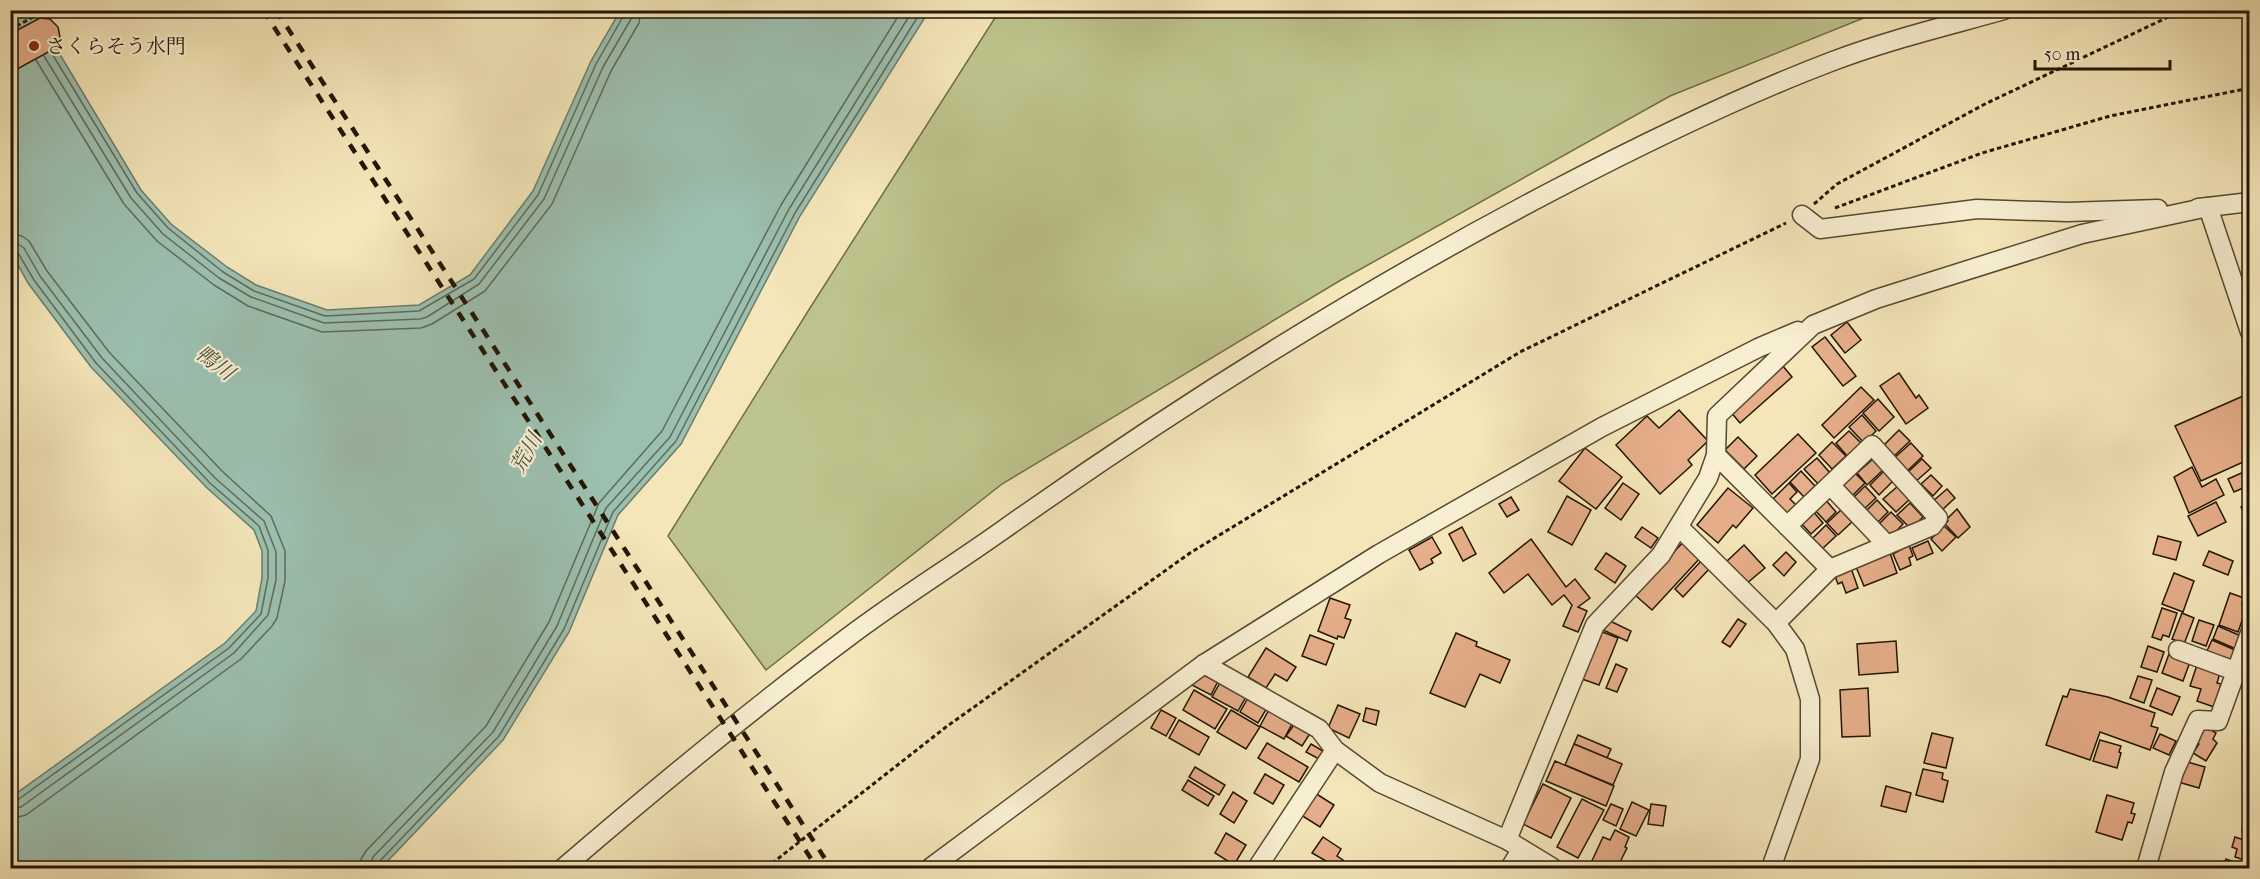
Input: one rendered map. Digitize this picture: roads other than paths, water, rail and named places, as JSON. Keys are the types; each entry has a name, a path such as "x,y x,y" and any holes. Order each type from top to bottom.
{"street":[{"path":"563,868 681,769 850,636 1186,405 1314,324 1521,207 1644,143 1731,103 1836,60 1917,34 2004,10"},
{"path":"1802,215 1820,229 1977,209 2067,212 2208,207 2250,202"},
{"path":"930,868 1204,664 1379,554 1602,427 1758,348 1876,299 2082,234 2208,207"},
{"path":"2208,207 2250,332"},
{"path":"1510,868 1514,845 1595,626 1661,555 1679,527 1707,478 1716,455 1717,416 1812,325"},
{"path":"1776,623 1830,569 1932,526 1938,518 1872,446 1786,526"},
{"path":"1716,455 1830,569"},
{"path":"1830,485 1887,545"},
{"path":"1679,527 1776,623 1795,649 1810,699 1810,759 1771,868"},
{"path":"2146,868 2174,772 2198,720 2218,722 2250,633"},
{"path":"2178,650 2235,671"},
{"path":"1204,664 1319,729 1335,750 1380,783 1514,845 1553,868"},
{"path":"1257,868 1335,750"}],"water":[{"path":"11,11 34,11 141,190 171,224 227,267 256,285 327,310 419,305 470,275 533,191 591,61 620,11 929,11 800,216 681,444 618,515 569,632 503,740 381,868 11,868 10,798 225,643 256,611 262,578 262,551 254,530 206,487 91,367 28,283 11,252"}],"railway":[{"path":"263,10 817,868"},
{"path":"276,10 831,868"}],"place":[{"name":"さくらそう水門","path":"34,46"}],"water label":[{"name":"鴨川","path":"215,363"},
{"name":"荒川","path":"526,453"}]}
